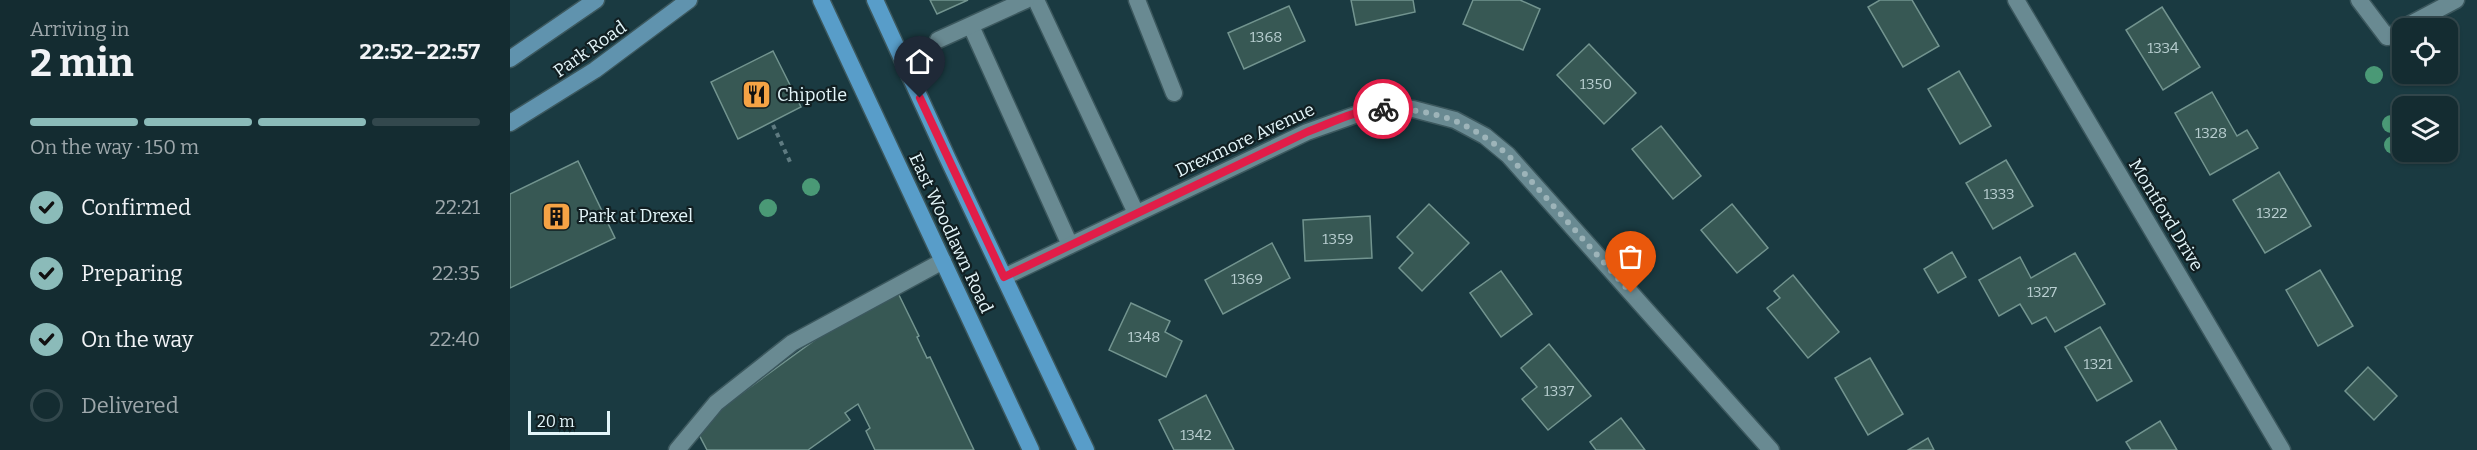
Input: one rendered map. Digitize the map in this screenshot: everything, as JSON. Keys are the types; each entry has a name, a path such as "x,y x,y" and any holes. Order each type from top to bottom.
{"main road":[{"name":"Park Road","path":"510,59 596,0"},
{"name":"Park Road","path":"510,123 596,70 689,0"},
{"name":"East Woodlawn Road","path":"821,0 1031,450"},
{"name":"East Woodlawn Road","path":"875,0 1086,450"}],"street":[{"path":"938,40 1026,0"},
{"path":"1036,0 1136,213"},
{"path":"1137,0 1174,93"},
{"name":"Montford Drive","path":"2016,0 2282,450"},
{"path":"2359,0 2387,37 2392,34"},
{"path":"2423,18 2456,0"},
{"path":"971,26 1070,245"},
{"name":"Drexmore Avenue","path":"1004,277 1307,132 1372,109 1413,109 1455,120 1485,136 1508,155 1771,450"},
{"path":"677,450 716,404 792,343 943,261"}],"path":[{"path":"772,126 791,164"}],"building":[{"path":"930,0 968,0 937,14"},
{"path":"1351,0 1413,0 1415,12 1356,25"},
{"path":"1473,0 1520,0 1540,9 1523,50 1463,24"},
{"path":"1880,0 1912,0 1939,46 1903,67 1868,7"},
{"path":"1289,6 1305,41 1244,69 1228,33"},
{"path":"2162,7 2200,67 2163,90 2126,30"},
{"path":"1589,44 1636,93 1604,124 1557,75"},
{"name":"Chipotle","path":"773,51 801,107 738,139 711,82"},
{"path":"1959,71 1991,126 1960,144 1928,89"},
{"path":"2212,92 2237,136 2247,130 2258,148 2210,175 2175,113"},
{"path":"1661,126 1701,176 1673,199 1632,149"},
{"path":"2006,160 2033,206 1993,229 1966,183"},
{"name":"Park at Drexel","path":"578,161 615,238 510,288 510,194"},
{"path":"2279,172 2311,226 2265,253 2233,200"},
{"path":"1429,204 1469,243 1422,291 1399,268 1413,253 1397,237"},
{"path":"1732,204 1768,248 1737,273 1701,230"},
{"path":"1370,216 1372,258 1305,261 1303,220"},
{"path":"1272,243 1290,278 1223,314 1205,280"},
{"path":"1952,252 1966,277 1938,293 1924,269"},
{"path":"2075,253 2105,304 2055,332 2046,317 2032,324 2020,304 1999,316 1979,280 2020,257 2031,278"},
{"path":"2320,270 2353,326 2318,346 2286,290"},
{"path":"1501,271 1532,314 1501,337 1470,293"},
{"path":"1793,275 1839,332 1808,358 1767,308 1780,298 1774,291"},
{"path":"898,293 927,358 930,357 974,450 875,450 866,431 870,428 858,404 845,413 850,420 808,450 707,450 695,427 844,319"},
{"path":"1131,303 1170,321 1165,332 1182,341 1166,377 1109,350"},
{"path":"2100,327 2132,381 2097,401 2065,347"},
{"path":"1549,344 1591,396 1548,430 1522,399 1537,387 1521,368"},
{"path":"1870,358 1903,414 1868,435 1835,378"},
{"path":"2368,367 2397,396 2374,420 2345,391"},
{"path":"1206,395 1234,450 1174,450 1159,420"},
{"path":"1621,418 1645,450 1596,450 1590,442"},
{"path":"2160,421 2177,450 2131,450 2126,442"},
{"path":"1928,438 1934,450 1908,450"}],"way so far":[{"path":"1383,109 1413,109 1455,120 1485,136 1508,155 1631,293"}],"place":[{"name":"Chipotle","path":"756,95"},
{"name":"Park at Drexel","path":"557,216"}],"route":[{"path":"920,98 1004,277 1307,132 1357,113 1383,109"}]}
